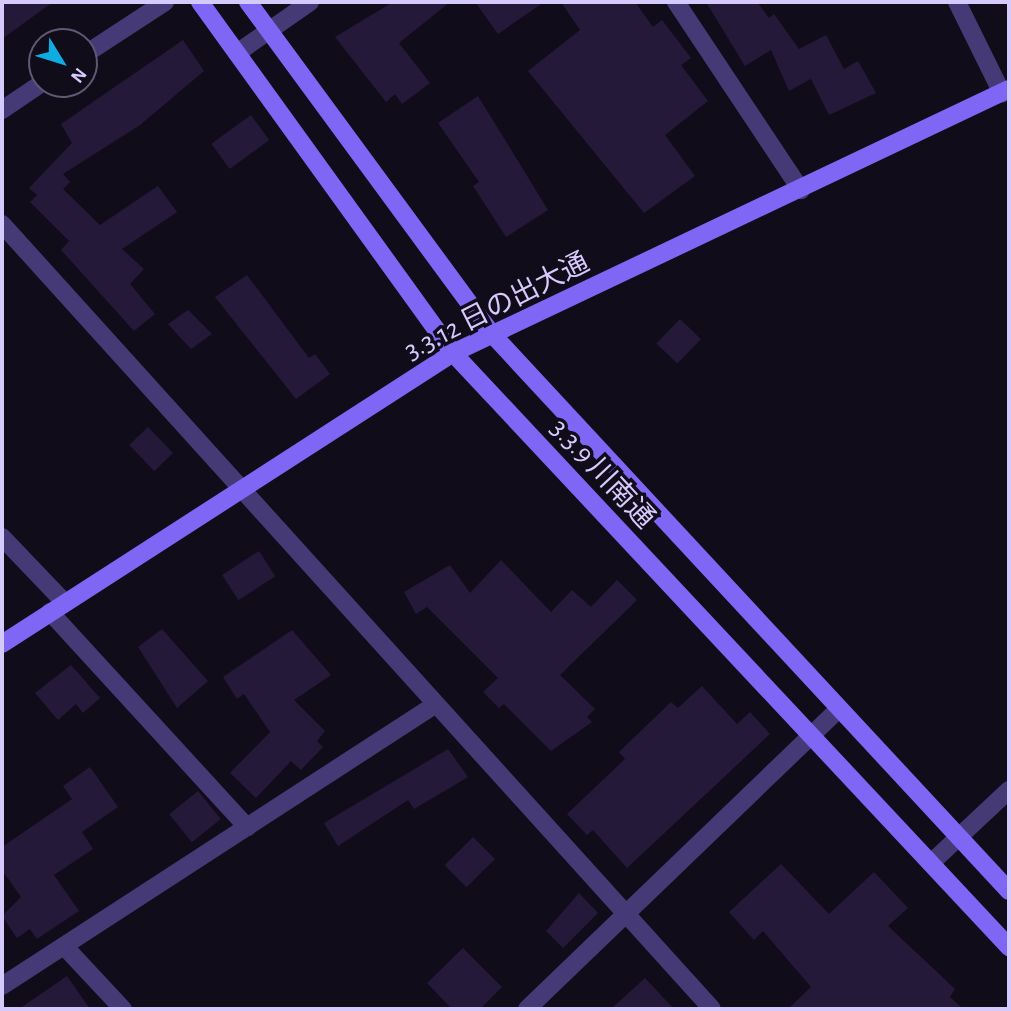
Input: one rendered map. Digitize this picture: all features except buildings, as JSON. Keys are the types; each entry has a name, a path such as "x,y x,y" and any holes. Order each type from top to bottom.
{"street":[{"path":"98,46 165,2"},
{"name":"3.3.9 川南通","path":"200,2 453,353 1009,947"},
{"name":"3.3.9 川南通","path":"248,2 492,334 1009,891"},
{"path":"237,53 310,2"},
{"path":"676,2 801,190"},
{"path":"957,2 1006,91"},
{"name":"3.3.12 日の出大通","path":"2,644 453,353 1006,91"},
{"path":"2,110 28,92"},
{"path":"2,224 242,488 433,706 712,1009"},
{"path":"2,537 57,608 247,827"},
{"path":"2,986 433,706"},
{"path":"527,1009 839,709"},
{"path":"931,863 1009,790"},
{"path":"64,946 123,1009"}]}
